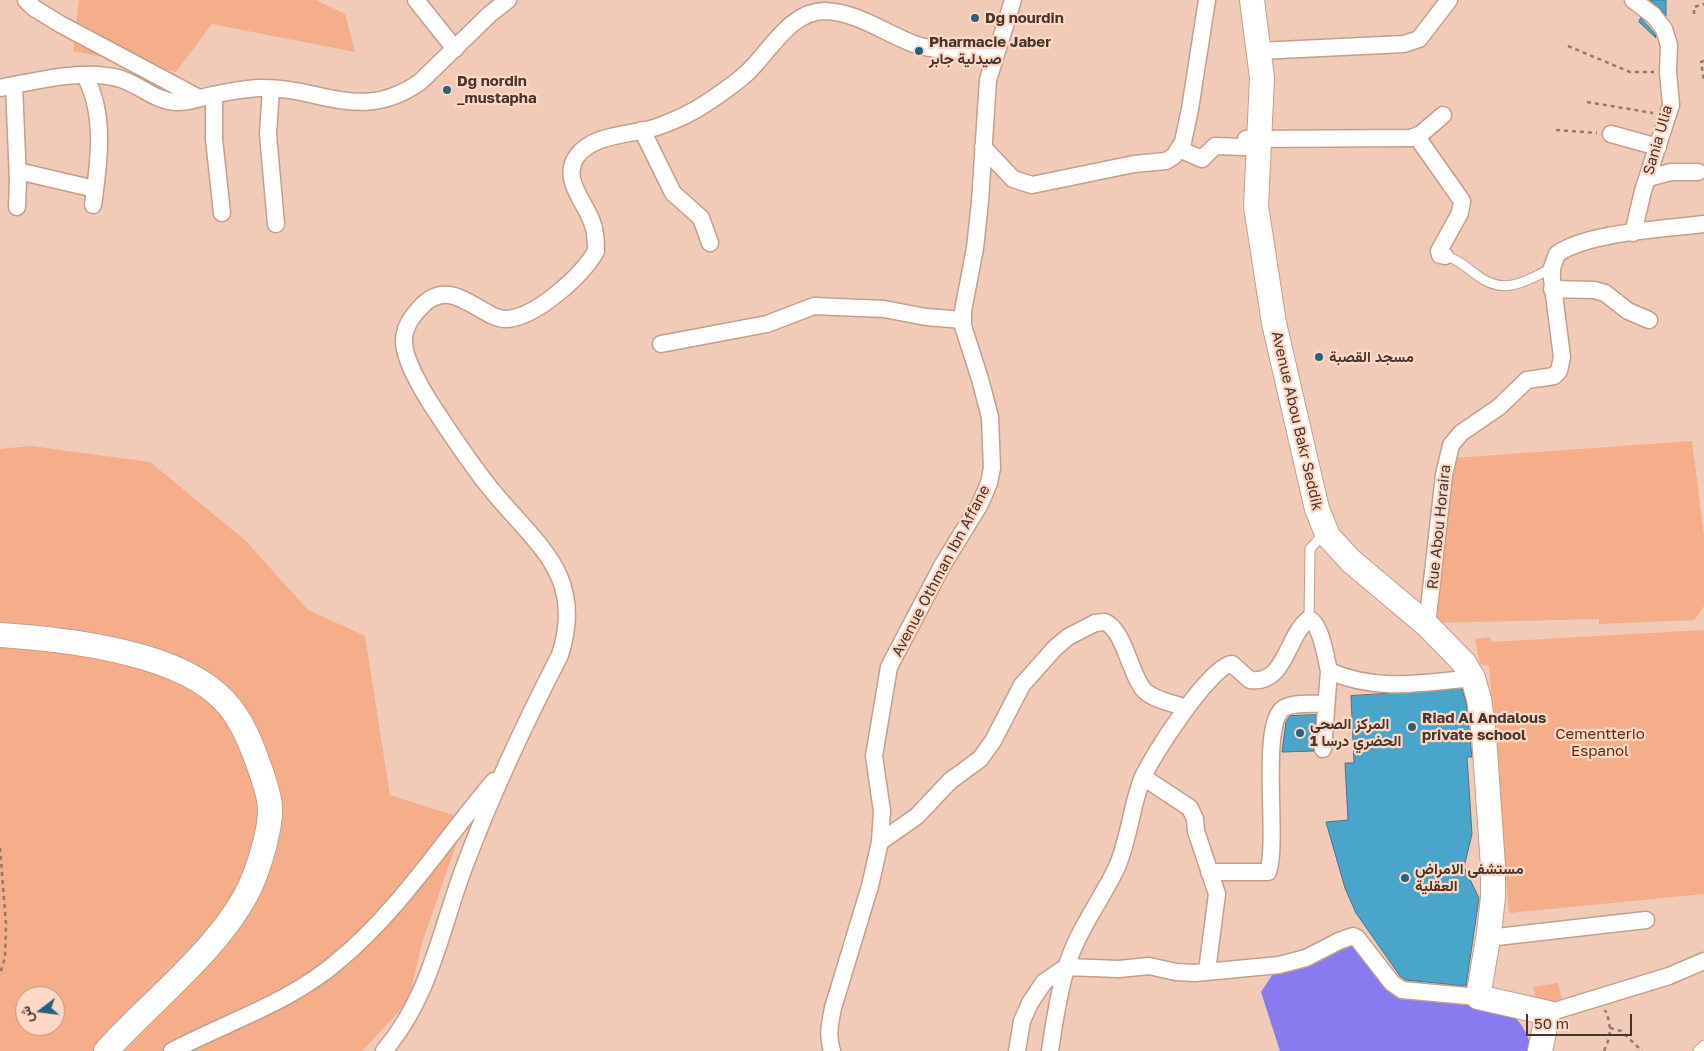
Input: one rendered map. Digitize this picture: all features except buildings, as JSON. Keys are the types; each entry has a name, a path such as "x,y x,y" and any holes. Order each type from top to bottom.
{"street":[{"path":"26,0 34,8 60,24 206,96"},
{"path":"416,0 456,48"},
{"path":"17,207 18,171 7,86 85,76 104,76 121,79 162,100 186,102 206,96 270,88 348,103 367,102 390,98 407,91 420,82 490,14 508,0"},
{"name":"Avenue Othman Ibn Affane","path":"832,1051 829,1043 829,1028 833,1008 870,886 880,842 882,811 874,756 889,667 942,566 980,504 989,483 992,468 990,417 963,320 965,294 976,239 988,80 1013,0"},
{"path":"983,147 1013,179 1032,185 1134,164 1166,161 1179,149 1190,109 1207,0"},
{"name":"Avenue Abou Bakr Seddik","path":"1252,0 1259,51 1262,102 1258,140 1256,206 1264,270 1274,323 1317,509 1328,536 1351,562 1427,625 1464,663 1473,678 1479,699 1484,736 1493,866 1493,897 1478,997"},
{"path":"1259,51 1404,44 1419,38 1449,0"},
{"name":"Sania Ulia","path":"1633,0 1653,15 1664,28 1669,45 1668,72 1671,105 1633,233"},
{"path":"384,1051 404,1024 427,980 460,877 506,768 560,655 566,637 569,612 560,577 550,557 471,464 425,394 407,356 404,345 405,331 410,319 421,306 432,298 443,294 467,301 494,316 506,319 534,310 556,294 586,266 596,251 593,224 570,175 578,155 590,146 605,139 681,118 723,92 750,70 780,36 801,19 813,13 843,7 930,48 996,50"},
{"path":"18,171 94,197 98,163 98,127 94,100 85,76"},
{"path":"270,88 269,141 276,224"},
{"path":"206,96 214,139 222,213"},
{"path":"1179,149 1202,159 1215,146 1245,147 1246,140 1419,135 1443,114"},
{"path":"642,130 674,193 701,218 710,243"},
{"path":"1611,134 1658,147"},
{"path":"1419,135 1462,201 1462,209 1438,253 1444,256"},
{"path":"1648,178 1671,172 1698,172"},
{"path":"1552,268 1556,254 1598,239 1704,224"},
{"name":"Rue Abou Horaira","path":"1427,625 1444,475 1451,445 1461,433 1499,407 1523,383 1554,376 1560,371 1562,357 1552,289 1552,268"},
{"path":"1552,289 1594,290 1605,293 1628,311 1649,320"},
{"path":"661,344 767,324 814,306 884,309 926,317 963,320"},
{"path":"1050,1051 1066,967 1086,923 1102,897 1123,853 1136,794 1154,754 1186,708 1215,675 1228,664 1232,664 1250,680 1260,681 1272,674 1308,619 1313,622 1320,636 1329,671 1323,749"},
{"path":"880,842 917,816 950,781 980,759 994,741 1022,685 1061,642 1095,623 1104,622 1113,629 1141,686 1148,694 1186,708"},
{"path":"0,635 68,641 103,648 183,672 216,693 234,714 248,736 262,773 270,808 262,858 249,888 216,940 137,1017 106,1051"},
{"path":"1329,671 1350,680 1374,684 1395,685 1473,678"},
{"path":"1209,872 1268,872 1272,743 1277,715 1285,708 1294,705 1326,704"},
{"path":"172,1051 303,986 338,962 372,929 408,888 506,768"},
{"path":"1143,776 1190,808 1217,894 1217,903 1212,919 1207,971"},
{"path":"1488,938 1646,920"},
{"path":"1018,1051 1022,1020 1030,1002 1044,982 1066,967 1119,969 1149,966 1176,972 1207,971 1292,962 1306,958 1353,936 1362,944 1392,983 1402,990 1478,997 1548,1013 1669,976 1704,962"},
{"path":"1540,1051 1548,1013"}],"lane":[{"path":"1444,256 1462,262 1488,283 1498,286 1510,286 1552,268"},
{"path":"1308,619 1310,549 1318,540 1328,536"},
{"path":"1698,1051 1704,1045"}],"path":[{"path":"1694,14 1694,7 1704,4"},
{"path":"1568,46 1630,72 1668,72"},
{"path":"1704,61 1701,62 1704,81"},
{"path":"1587,102 1668,115"},
{"path":"1556,130 1611,134"},
{"path":"0,848 6,924 5,958 0,973"},
{"path":"1600,998 1611,1022 1610,1037 1604,1051"},
{"path":"1610,1028 1621,1031 1642,1051"}],"green space":[{"path":"79,0 316,0 345,14 355,52 212,24 176,72 73,51"},
{"path":"1692,441 1704,536 1704,606 1694,620 1599,624 1599,619 1432,623 1454,458"},
{"path":"31,446 150,462 246,541 308,610 365,636 390,795 465,819 422,943 408,1002 362,1051 0,1051 0,449"},
{"name":"Cementterio Espanol","path":"1704,630 1704,894 1509,913 1489,666 1480,664 1475,639 1489,637 1492,642"},
{"path":"1558,983 1562,1000 1538,1004 1533,987"}],"shaded area":[{"path":"1353,936 1393,992 1468,1001 1497,1009 1519,1021 1532,1051 1280,1051 1261,992 1279,965"}],"place":[{"name":"Dg nourdin","path":"975,18"},
{"name":"Pharmacie Jaber صيدلية جابر","path":"919,51"},
{"name":"Dg nordin _mustapha","path":"447,90"},
{"name":"مسجد القصبة","path":"1319,357"},
{"name":"Riad Al Andalous private school","path":"1412,727"},
{"name":"المركز الصحي الحضري درسا 1","path":"1300,733"},
{"name":"مستشفى الامراض العقلية","path":"1405,878"}]}
